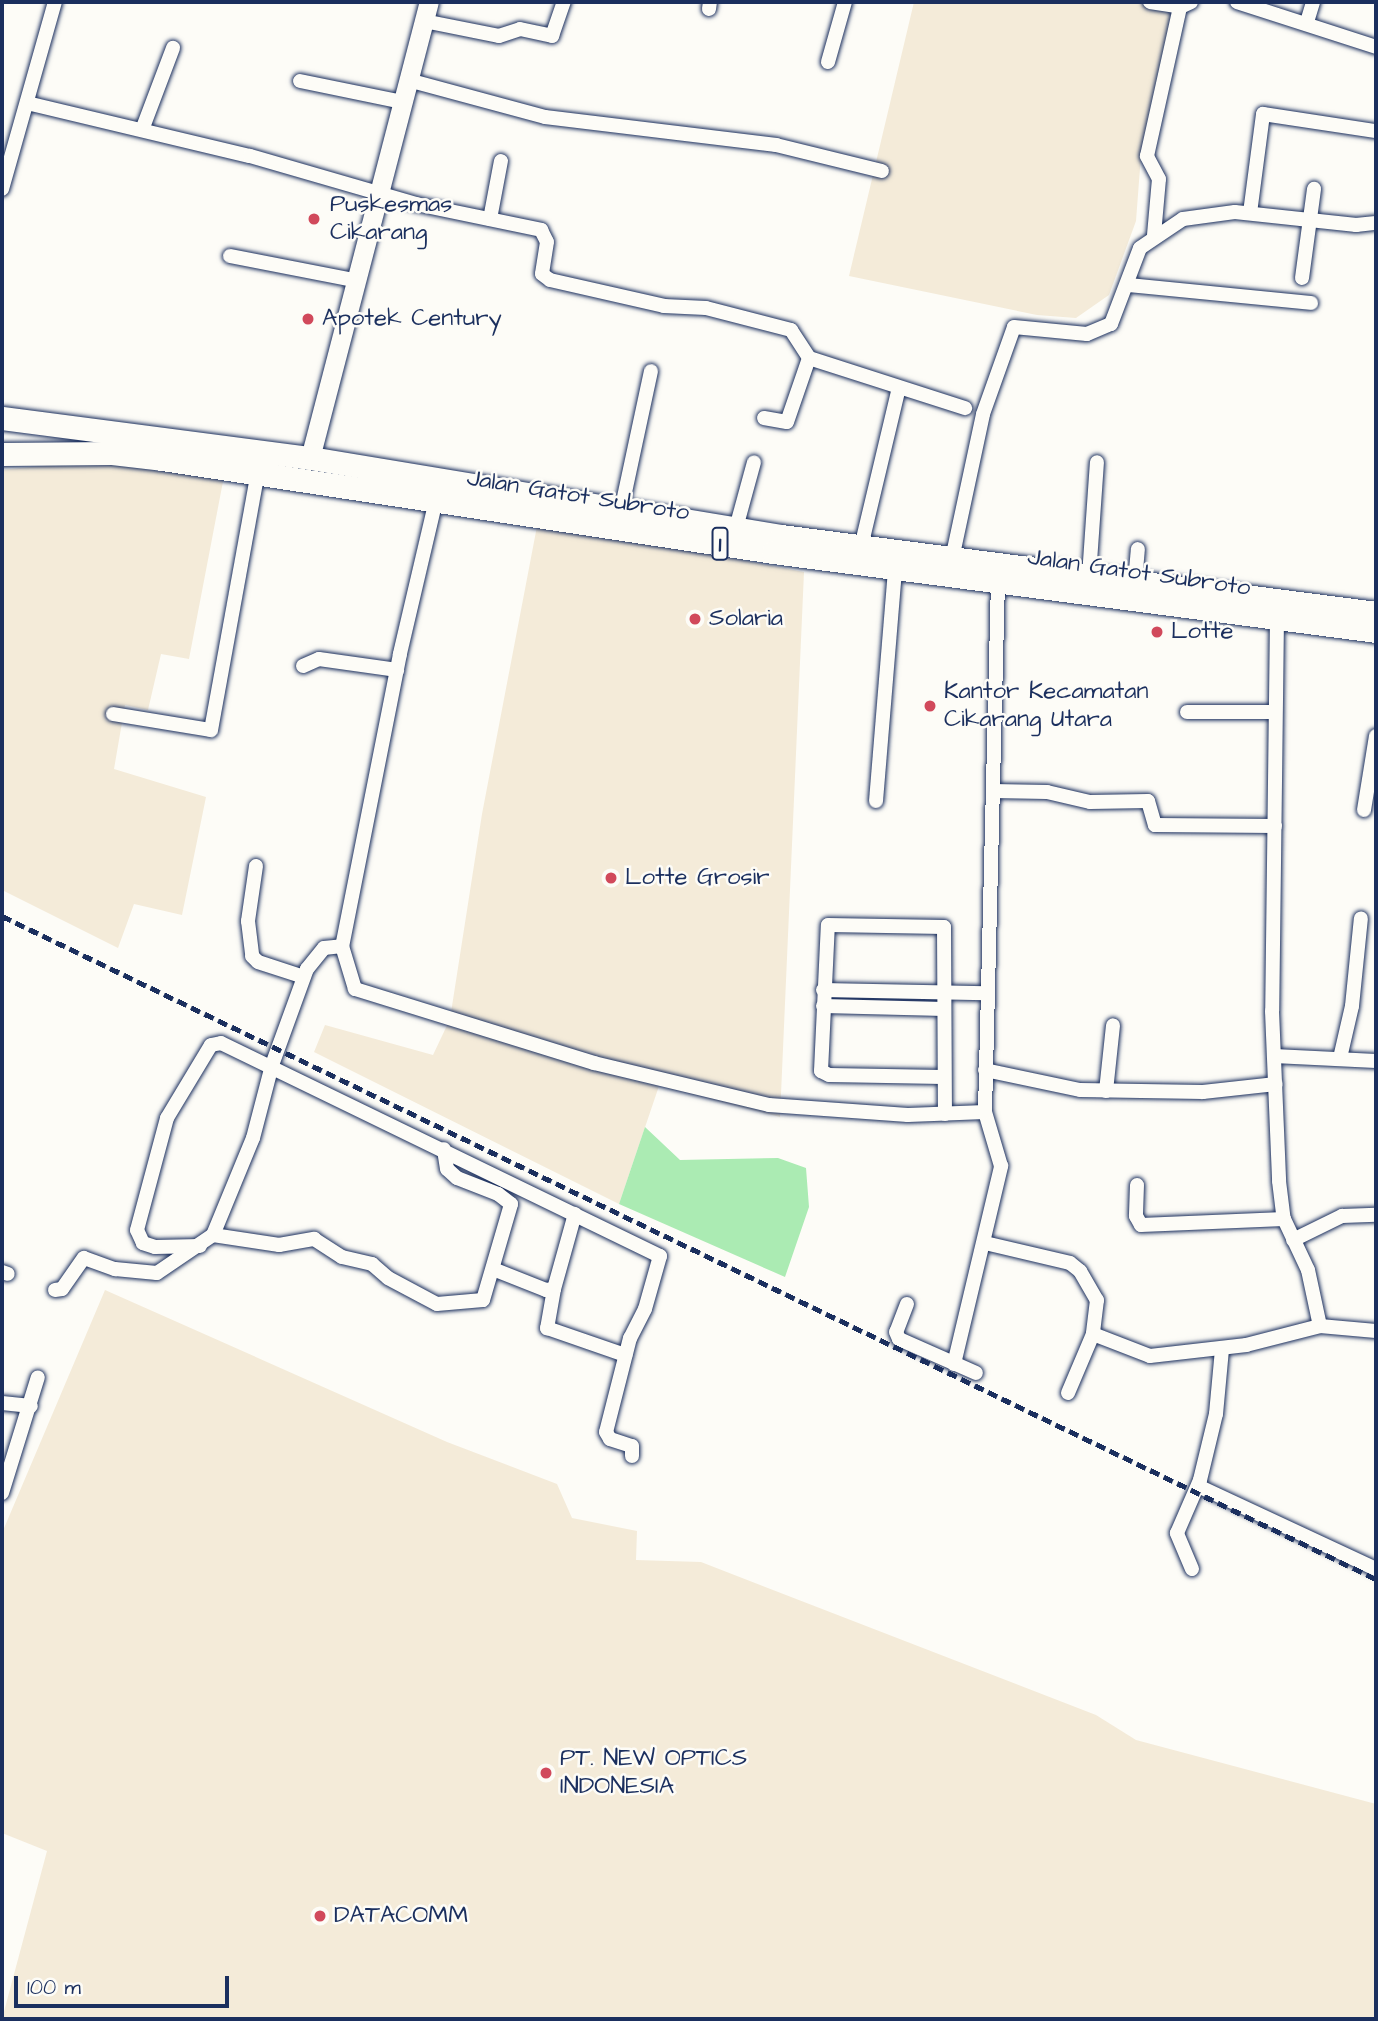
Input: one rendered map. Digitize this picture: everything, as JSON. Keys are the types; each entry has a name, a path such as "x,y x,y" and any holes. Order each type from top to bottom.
{"highway":[{"name":"1","path":"2,418 74,430"},
{"name":"1","path":"2,430 74,430"},
{"name":"Jalan Gatot Subroto","path":"74,430 310,458 621,511 861,547 1376,613"},
{"name":"Jalan Gatot Subroto","path":"2,454 112,453 258,472 895,568 1376,631"}],"main road":[{"path":"310,458 377,192 427,11"}],"street":[{"path":"2,189 55,2"},
{"path":"427,11 499,36 520,29 552,36 564,2"},
{"path":"828,62 845,2"},
{"path":"1150,2 1185,4 1147,156 1159,179 1154,235"},
{"path":"1237,2 1307,22 1376,47"},
{"path":"1307,22 1313,2"},
{"path":"142,130 173,48"},
{"path":"408,80 545,117 776,145 882,171"},
{"path":"300,81 402,102"},
{"path":"27,103 545,233 544,277 664,306 706,308 791,330 810,358 965,408"},
{"path":"1250,214 1264,114 1376,131"},
{"path":"490,219 501,161"},
{"path":"1302,278 1314,189"},
{"path":"952,559 965,485 1009,333 1021,325 1072,334 1100,331 1111,324 1140,248 1154,235 1182,219 1250,214 1311,221 1376,223"},
{"path":"230,256 354,280"},
{"path":"1128,285 1311,303"},
{"path":"764,418 787,422 810,358"},
{"path":"621,511 651,371"},
{"path":"861,547 899,387"},
{"path":"736,528 754,462"},
{"path":"1089,576 1097,462"},
{"path":"113,714 211,730 258,472"},
{"path":"436,500 397,670 342,946 350,978 359,992 594,1063 776,1107 944,1114 985,1112"},
{"path":"1135,582 1138,549"},
{"path":"876,801 895,568"},
{"path":"954,1364 985,1243 1001,1166 985,1112 998,581"},
{"path":"1277,618 1274,1056 1284,1219 1308,1270 1320,1326"},
{"path":"303,666 318,659 397,670"},
{"path":"1187,712 1275,712"},
{"path":"1364,810 1376,736"},
{"path":"993,791 1047,792 1090,802 1148,801 1155,825 1275,827"},
{"path":"256,866 248,921 252,956 258,962 304,977"},
{"path":"1340,1058 1352,1006 1361,918"},
{"path":"943,1077 824,1074 822,1006 828,925 942,926 944,1114"},
{"path":"55,1290 62,1289 84,1258 115,1269 157,1273 214,1235 253,1138 272,1065 304,977 324,948 342,946"},
{"path":"823,990 986,993"},
{"path":"822,1006 944,1009"},
{"path":"1106,1091 1113,1025"},
{"path":"200,1246 155,1247 138,1236 140,1213 167,1118 216,1043 272,1065 660,1256 625,1355 606,1435 632,1446 632,1456"},
{"path":"1274,1056 1376,1061"},
{"path":"985,1070 1070,1089 1106,1091 1203,1092 1276,1084"},
{"path":"214,1235 279,1245 314,1238 342,1257 372,1264 416,1294 446,1305 483,1300 511,1205 498,1194 457,1178 447,1169 444,1149"},
{"path":"1136,1185 1136,1216 1141,1225 1284,1219"},
{"path":"575,1214 554,1289 547,1328 625,1355"},
{"path":"1293,1240 1342,1216 1376,1215"},
{"path":"985,1243 1076,1266 1099,1304 1093,1334 1068,1394"},
{"path":"493,1269 546,1290 554,1289"},
{"path":"907,1304 896,1332 899,1339 976,1373"},
{"path":"1093,1334 1143,1356 1222,1349 1320,1326 1376,1331"},
{"path":"1192,1569 1177,1533 1198,1486 1216,1414 1222,1349"},
{"path":"2,1493 38,1377"},
{"path":"2,1403 31,1406"},
{"path":"1198,1486 1376,1569"}],"shaded area":[{"path":"914,2 1175,2 1141,155 1136,221 1109,295 1076,318 1037,315 849,276"},
{"path":"105,459 225,471 189,659 161,654 148,710 125,705 114,769 206,797 182,915 134,904 118,948 2,890 2,470"},
{"path":"538,521 804,572 780,1117 659,1086 619,1204 314,1052 325,1025 433,1055 450,1019 482,814"},
{"path":"105,1290 447,1442 557,1484 572,1518 637,1531 636,1560 701,1562 1096,1715 1136,1740 1376,1804 1376,2019 2,2019 47,1851 2,1833 2,1533"}],"green space":[{"path":"645,1127 680,1160 778,1158 806,1168 809,1207 785,1277 619,1204"}],"railway":[{"path":"2,916 1376,1579"}],"place":[{"name":"Puskesmas Cikarang","path":"314,219"},
{"name":"Apotek Century","path":"308,319"},
{"name":"Solaria","path":"695,619"},
{"name":"Lotte","path":"1157,632"},
{"name":"Kantor Kecamatan Cikarang Utara","path":"930,706"},
{"name":"Lotte Grosir","path":"611,878"},
{"name":"PT. NEW OPTICS INDONESIA","path":"546,1773"},
{"name":"DATACOMM","path":"320,1916"}]}
